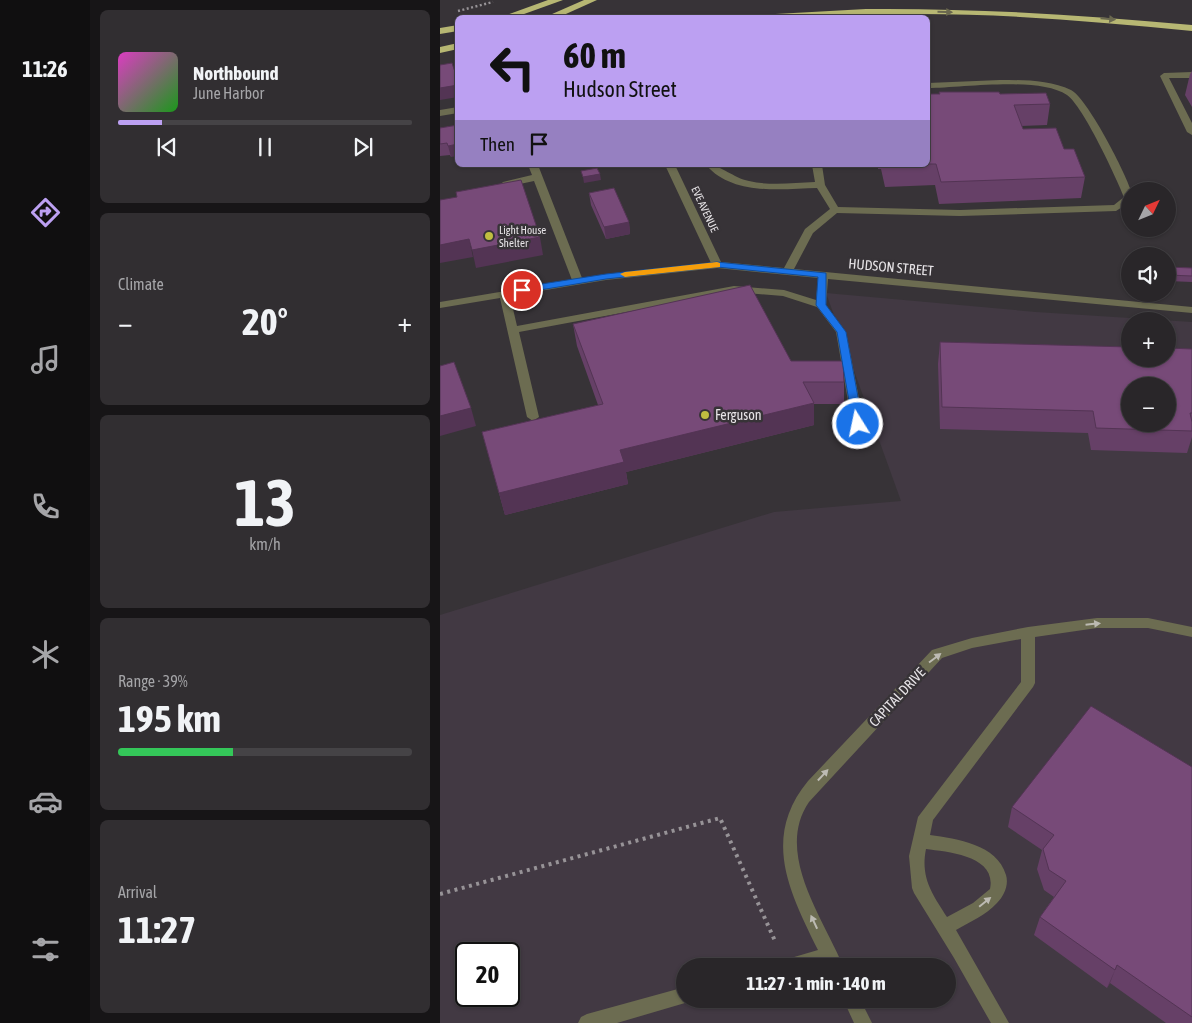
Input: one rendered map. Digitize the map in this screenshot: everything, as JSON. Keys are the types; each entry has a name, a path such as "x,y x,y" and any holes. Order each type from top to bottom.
{"highway":[{"path":"511,15 558,0"},
{"path":"554,15 592,0"},
{"path":"806,15 916,11 993,13 1083,17 1192,28"},
{"path":"440,31 455,28"},
{"path":"440,52 455,47"},
{"path":"440,52 455,52"}],"street":[{"path":"1192,75 1164,76 1192,132"},
{"path":"788,271 809,231 835,210 960,213 1116,208 1129,198 1121,177 1080,102 1069,93 1047,85 1029,82 930,86"},
{"path":"440,113 455,110"},
{"path":"534,167 578,281"},
{"name":"EVE AVENUE","path":"671,167 717,265"},
{"path":"712,167 719,174 743,184 778,186 820,185"},
{"path":"817,167 820,185 835,210"},
{"path":"492,186 538,177"},
{"name":"HUDSON STREET","path":"440,306 578,281 717,265 1192,310"},
{"path":"821,305 823,275"},
{"path":"512,330 734,289 784,293 821,305 841,332 858,424"},
{"path":"504,293 533,417"},
{"name":"CAPITAL DRIVE","path":"831,958 796,882 790,859 789,841 794,818 799,804 813,786 937,654 972,643 1028,632 1106,623 1148,623 1192,632"},
{"path":"1000,1023 920,888 917,856 926,817 1028,683 1028,632"},
{"path":"920,841 950,845 971,852 991,861 998,872 999,883 996,893 984,904 944,928"},
{"path":"587,1023 676,998"},
{"path":"856,1008 863,1023"}],"path":[{"path":"452,12 500,0"},
{"path":"440,894 720,818 775,941"}],"shaded area":[{"path":"826,293 1036,312 1121,317 1121,367 1176,367 1176,321 1192,322 1192,1023 440,1023 440,615 774,512 901,501"}],"building":[{"path":"452,63 455,72 455,86 440,88 440,65"},
{"path":"939,92 1046,93 1050,104 1014,105 1023,129 1056,128 1064,149 1074,149 1085,177 941,182 936,164 930,164 930,94 940,94"},
{"path":"455,126 455,145 448,146 447,143 440,144 440,128"},
{"path":"597,168 600,174 583,177 581,171"},
{"name":"Light House Shelter","path":"521,180 540,237 472,250 469,239 440,245 440,200 457,197 456,192"},
{"path":"614,188 629,222 604,227 589,193"},
{"path":"1176,267 1192,268 1192,276 1176,275"},
{"name":"Ferguson","path":"750,285 791,361 843,361 844,382 803,382 814,403 620,450 624,462 499,493 482,432 603,404 573,324"},
{"path":"940,342 1121,347 1121,367 1176,367 1176,348 1192,349 1192,413 1190,413 1192,431 1176,430 1176,377 1121,377 1121,429 1096,428 1093,411 942,407"},
{"path":"454,362 471,408 440,416 440,366"},
{"path":"1091,706 1192,767 1192,1017 1117,965 1115,970 1040,917 1066,881 1049,870 1043,849 1054,835 1012,807"}],"slow traffic":[{"path":"625,274 717,265"}],"place":[{"name":"Light House Shelter","path":"489,236"},
{"name":"Ferguson","path":"705,415"}],"route":[{"path":"522,290 606,276 717,265 823,275 821,305 841,332 858,424"}]}
